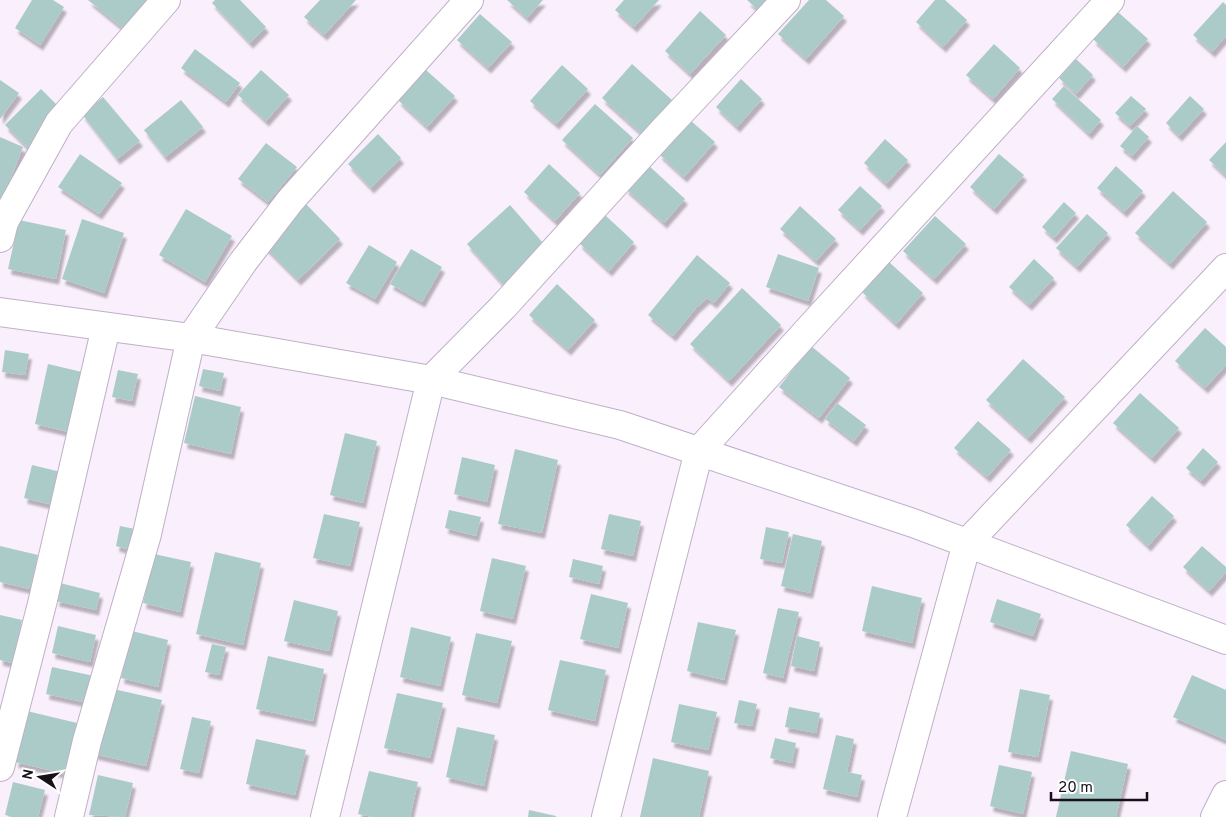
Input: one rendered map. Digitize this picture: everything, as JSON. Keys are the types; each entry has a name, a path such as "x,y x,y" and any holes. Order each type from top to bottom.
{"street":[{"path":"0,238 4,222 59,123 166,0"},
{"path":"69,817 87,741 147,534 191,338 243,262 290,201 469,0"},
{"path":"324,817 430,380 503,307 656,138 786,0"},
{"path":"606,817 699,451 816,320 1110,0"},
{"path":"892,817 967,543 1226,268"},
{"path":"0,312 191,338 430,380 620,425 913,523 1223,634"},
{"path":"0,767 42,604 106,327"},
{"path":"1215,817 1226,795"}],"building":[{"path":"32,0 53,0 64,7 40,45 15,28"},
{"path":"88,0 148,0 125,30"},
{"path":"215,0 240,0 266,27 250,43 212,3"},
{"path":"320,0 356,0 324,35 304,17"},
{"path":"507,0 543,0 527,18"},
{"path":"624,0 659,0 634,27 615,10"},
{"path":"747,0 767,0 758,10"},
{"path":"809,0 826,0 844,16 806,59 778,34"},
{"path":"935,0 945,0 967,20 943,47 916,22"},
{"path":"1223,2 1226,5 1226,36 1212,52 1193,35"},
{"path":"700,11 726,35 690,74 665,51"},
{"path":"1118,12 1148,39 1123,67 1093,39"},
{"path":"480,14 512,42 488,68 457,40"},
{"path":"994,44 1020,68 993,99 966,75"},
{"path":"195,49 240,83 226,102 181,68"},
{"path":"1076,59 1093,75 1076,94 1059,78"},
{"path":"632,64 672,100 642,134 602,98"},
{"path":"562,65 588,89 556,124 530,101"},
{"path":"261,70 289,95 266,121 238,95"},
{"path":"426,70 455,96 427,127 398,100"},
{"path":"741,79 762,99 737,127 716,107"},
{"path":"0,80 19,93 0,119"},
{"path":"1064,86 1101,120 1089,134 1052,99"},
{"path":"41,89 69,117 33,153 5,125"},
{"path":"1131,96 1146,109 1130,126 1115,113"},
{"path":"1190,96 1204,109 1179,136 1166,123"},
{"path":"103,97 140,141 117,159 82,114"},
{"path":"181,100 203,127 165,157 144,130"},
{"path":"595,104 633,138 600,175 562,140"},
{"path":"690,120 715,142 684,177 659,154"},
{"path":"1137,126 1149,137 1132,156 1120,146"},
{"path":"378,134 401,158 371,188 348,164"},
{"path":"0,137 23,147 0,206"},
{"path":"885,139 908,160 886,184 864,163"},
{"path":"1226,142 1226,176 1209,160"},
{"path":"266,143 297,167 268,202 238,179"},
{"path":"80,154 122,183 99,214 58,187"},
{"path":"999,154 1024,175 994,209 970,187"},
{"path":"549,164 580,193 555,221 524,192"},
{"path":"647,164 685,199 664,223 625,188"},
{"path":"1116,166 1143,191 1124,212 1097,188"},
{"path":"860,186 882,206 860,230 838,210"},
{"path":"1173,191 1207,222 1170,264 1135,233"},
{"path":"1064,202 1076,213 1054,238 1042,227"},
{"path":"305,203 340,239 298,280 263,245"},
{"path":"510,205 549,250 506,288 467,244"},
{"path":"800,206 836,239 816,261 780,229"},
{"path":"186,209 232,236 205,282 159,255"},
{"path":"1087,214 1108,233 1077,267 1056,248"},
{"path":"605,215 634,242 609,271 579,243"},
{"path":"935,216 966,244 934,279 903,251"},
{"path":"82,219 124,233 104,293 62,279"},
{"path":"19,220 66,230 56,279 8,269"},
{"path":"369,245 397,262 375,299 346,283"},
{"path":"411,249 442,267 422,302 390,284"},
{"path":"778,254 819,268 808,301 766,287"},
{"path":"697,255 730,283 714,303 707,298 696,308 673,336 648,315"},
{"path":"1034,259 1054,278 1029,305 1009,287"},
{"path":"889,262 923,293 896,324 862,292"},
{"path":"557,284 595,320 568,350 529,315"},
{"path":"742,288 781,325 729,381 690,344"},
{"path":"1205,328 1226,347 1226,365 1205,388 1175,361"},
{"path":"811,346 850,378 819,418 779,387"},
{"path":"5,350 29,354 25,375 2,372"},
{"path":"1023,359 1065,397 1028,438 986,400"},
{"path":"48,364 82,372 69,432 35,424"},
{"path":"203,369 224,373 220,391 199,386"},
{"path":"118,370 138,374 132,401 112,397"},
{"path":"1140,393 1179,428 1152,458 1113,423"},
{"path":"195,396 241,407 231,454 184,443"},
{"path":"837,403 866,425 854,441 825,419"},
{"path":"978,421 1011,450 987,477 954,448"},
{"path":"345,433 377,441 363,503 330,495"},
{"path":"1203,448 1218,462 1201,481 1186,468"},
{"path":"515,449 558,460 542,533 498,524"},
{"path":"462,457 495,465 487,502 454,494"},
{"path":"32,465 61,472 53,505 24,498"},
{"path":"1152,496 1174,516 1148,546 1126,525"},
{"path":"449,510 481,517 476,536 445,528"},
{"path":"324,514 360,522 350,566 313,558"},
{"path":"609,514 641,521 633,556 601,549"},
{"path":"120,526 135,529 130,550 116,546"},
{"path":"766,527 789,532 782,563 760,559"},
{"path":"793,534 822,541 810,593 781,586"},
{"path":"0,546 38,555 30,589 0,582"},
{"path":"1202,546 1226,567 1226,572 1209,591 1183,567"},
{"path":"215,552 261,563 243,645 196,634"},
{"path":"154,554 191,562 180,612 143,603"},
{"path":"492,558 526,566 513,619 480,611"},
{"path":"573,559 603,566 599,584 569,577"},
{"path":"60,583 100,593 96,610 56,601"},
{"path":"872,586 922,598 912,643 862,631"},
{"path":"591,594 628,603 618,648 580,639"},
{"path":"997,599 1041,614 1033,636 990,622"},
{"path":"294,600 338,611 329,651 284,641"},
{"path":"778,608 799,612 783,678 763,673"},
{"path":"0,615 22,620 12,663 0,660"},
{"path":"698,622 736,630 724,680 687,671"},
{"path":"58,626 96,635 90,662 52,653"},
{"path":"411,627 451,637 440,686 400,677"},
{"path":"132,631 168,640 158,687 121,678"},
{"path":"476,633 512,641 497,703 462,695"},
{"path":"797,636 820,642 814,671 791,666"},
{"path":"212,644 226,647 219,675 205,672"},
{"path":"268,656 324,669 313,721 256,709"},
{"path":"560,660 606,670 595,721 548,710"},
{"path":"52,667 94,676 88,703 46,694"},
{"path":"1192,675 1226,690 1226,740 1173,717"},
{"path":"109,688 162,700 146,766 94,754"},
{"path":"1020,689 1050,695 1038,757 1008,752"},
{"path":"397,693 443,703 430,758 384,748"},
{"path":"739,700 757,704 752,726 734,723"},
{"path":"679,704 717,712 708,750 671,742"},
{"path":"789,707 820,713 816,733 785,727"},
{"path":"27,711 77,723 66,774 15,762"},
{"path":"192,717 211,721 199,773 180,769"},
{"path":"457,727 495,735 484,786 446,777"},
{"path":"836,735 854,739 847,772 862,775 857,797 823,789"},
{"path":"775,738 796,743 792,763 770,758"},
{"path":"256,739 306,750 295,795 246,784"},
{"path":"1071,751 1128,764 1116,817 1056,817"},
{"path":"653,758 709,771 699,817 640,817"},
{"path":"999,765 1032,772 1023,814 990,806"},
{"path":"369,771 418,782 410,817 373,817 358,814"},
{"path":"98,775 133,783 125,817 89,815"},
{"path":"13,782 45,790 38,817 13,817 5,815"},
{"path":"529,810 556,816 556,817 528,817"}]}
